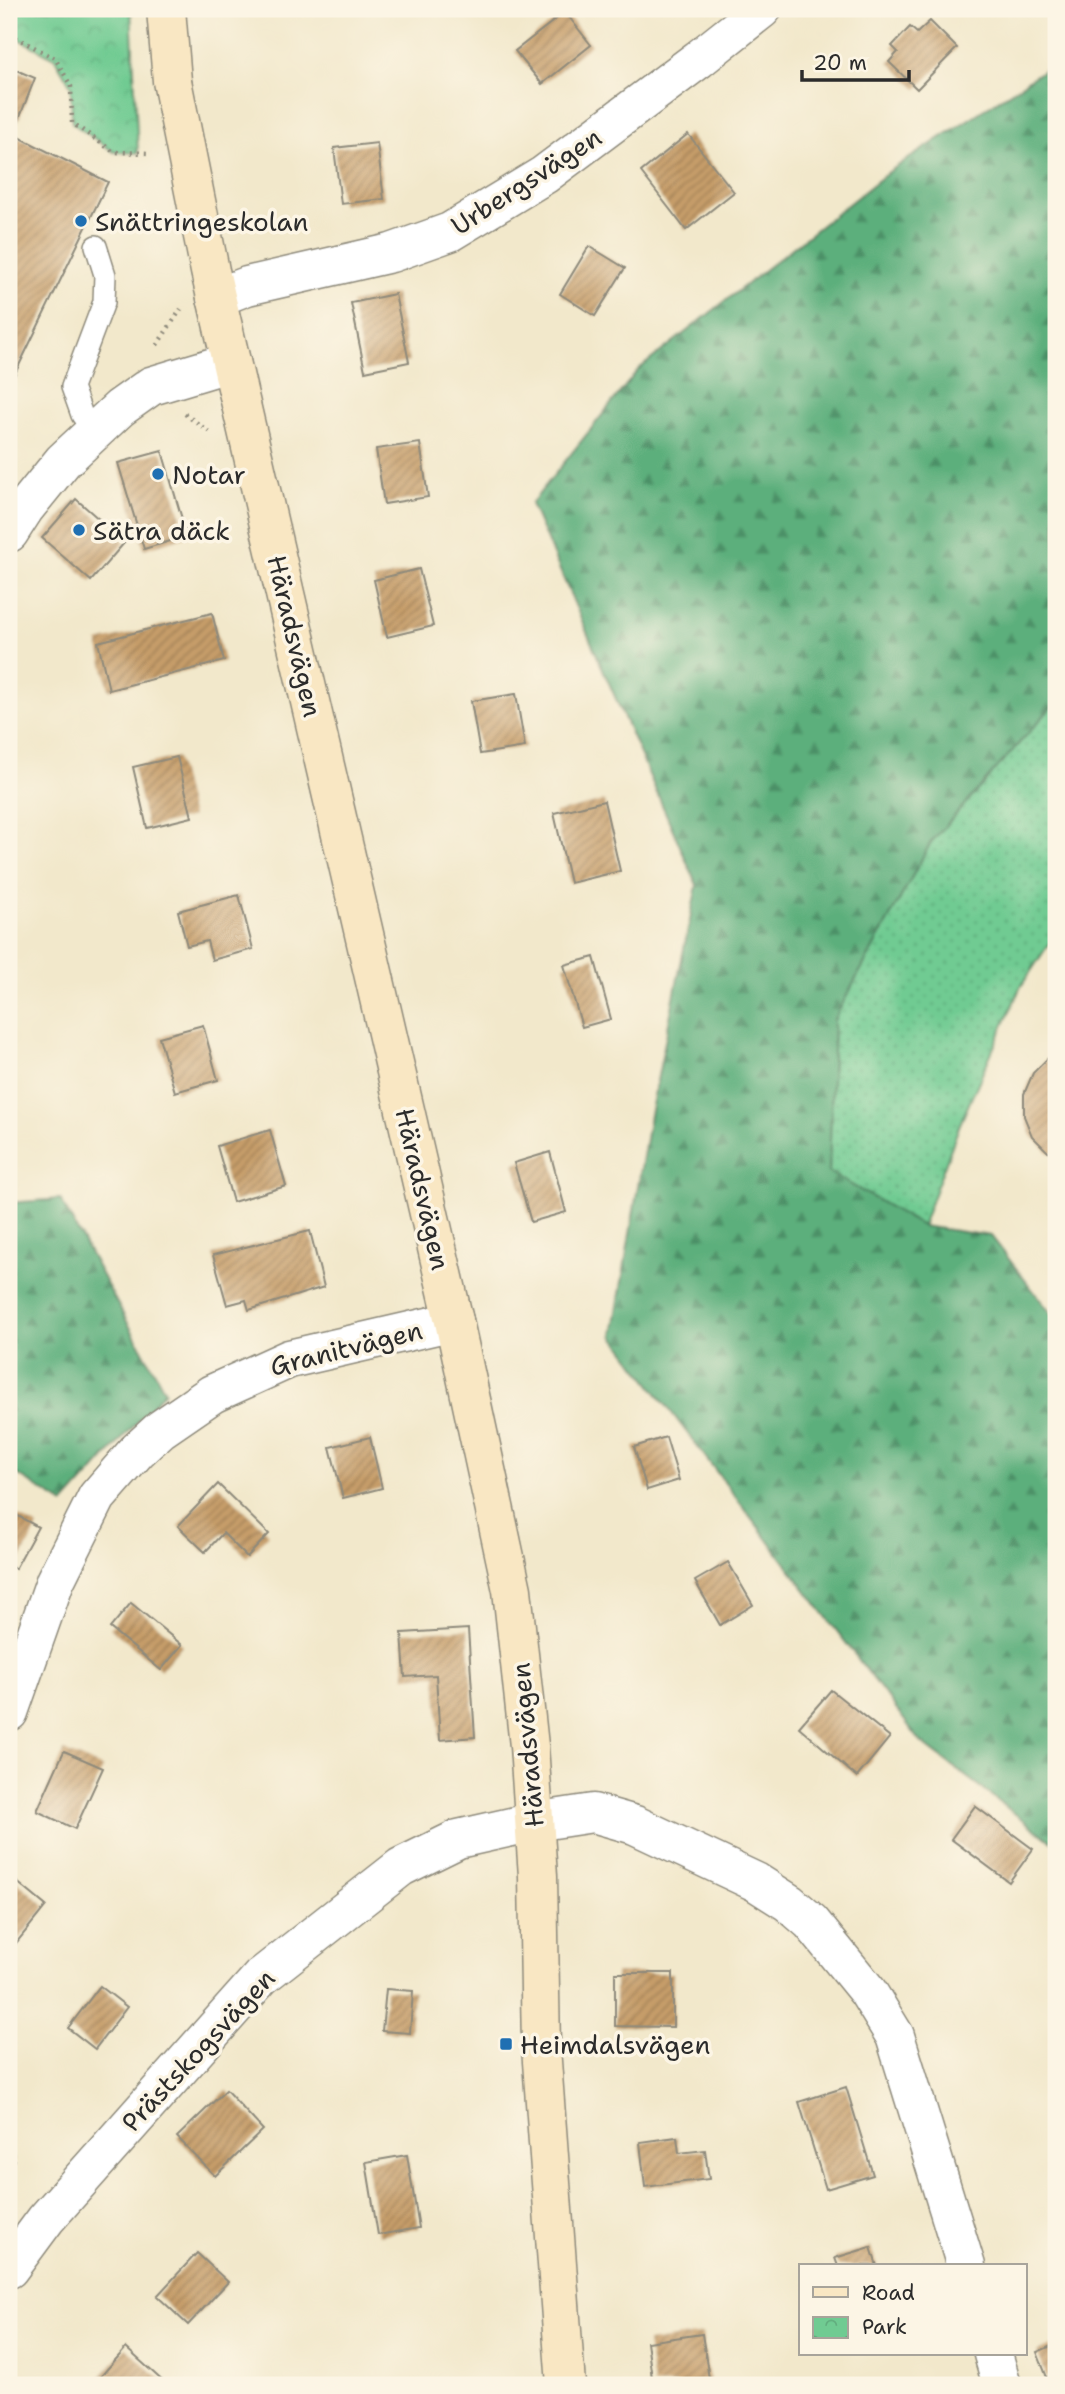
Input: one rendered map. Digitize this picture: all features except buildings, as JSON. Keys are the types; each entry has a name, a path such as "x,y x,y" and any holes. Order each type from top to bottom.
{"street":[{"name":"Häradsvägen","path":"166,9 172,81 201,300 231,362 454,1321 512,1590 529,1746 538,1876 541,2048 566,2385"},
{"name":"Urbergsvägen","path":"201,300 247,286 391,253 450,233 544,175 762,9"},
{"path":"9,533 24,508 63,461 120,408 151,386 231,362"},
{"name":"Granitvägen","path":"9,1713 55,1581 97,1497 160,1429 212,1394 289,1359 454,1321"},
{"path":"534,1822 593,1813 635,1825 756,1882 789,1903 811,1922 868,1992 895,2036 965,2264"},
{"name":"Prästskogsvägen","path":"9,2269 46,2219 261,1977 401,1867 458,1839 534,1822"},
{"path":"994,2356 1002,2385"}],"lane":[{"path":"94,432 82,415 72,387 104,302 105,275 96,246"}],"path":[{"path":"9,34 55,58 71,86 72,123 114,152 159,153"},
{"path":"201,300 152,353 168,381 173,409 189,416 215,437"}],"green space":[{"path":"9,9 131,9 138,153 114,152 72,123 71,86 55,58 9,34"},
{"path":"1056,62 1056,702 931,842 834,1019 829,1172 922,1226 991,1236 1056,1320 1056,1845 921,1742 613,1335 650,1115 697,885 531,504 639,369 890,171"},
{"path":"1056,702 1056,933 1020,988 960,1124 922,1226 829,1172 834,1019 931,842"},
{"path":"60,1199 165,1391 64,1504 9,1469 9,1203"}],"place":[{"name":"Snättringeskolan","path":"81,221"},
{"name":"Notar","path":"158,474"},
{"name":"Sätra däck","path":"79,530"},
{"name":"Heimdalsvägen","path":"506,2044"}]}
